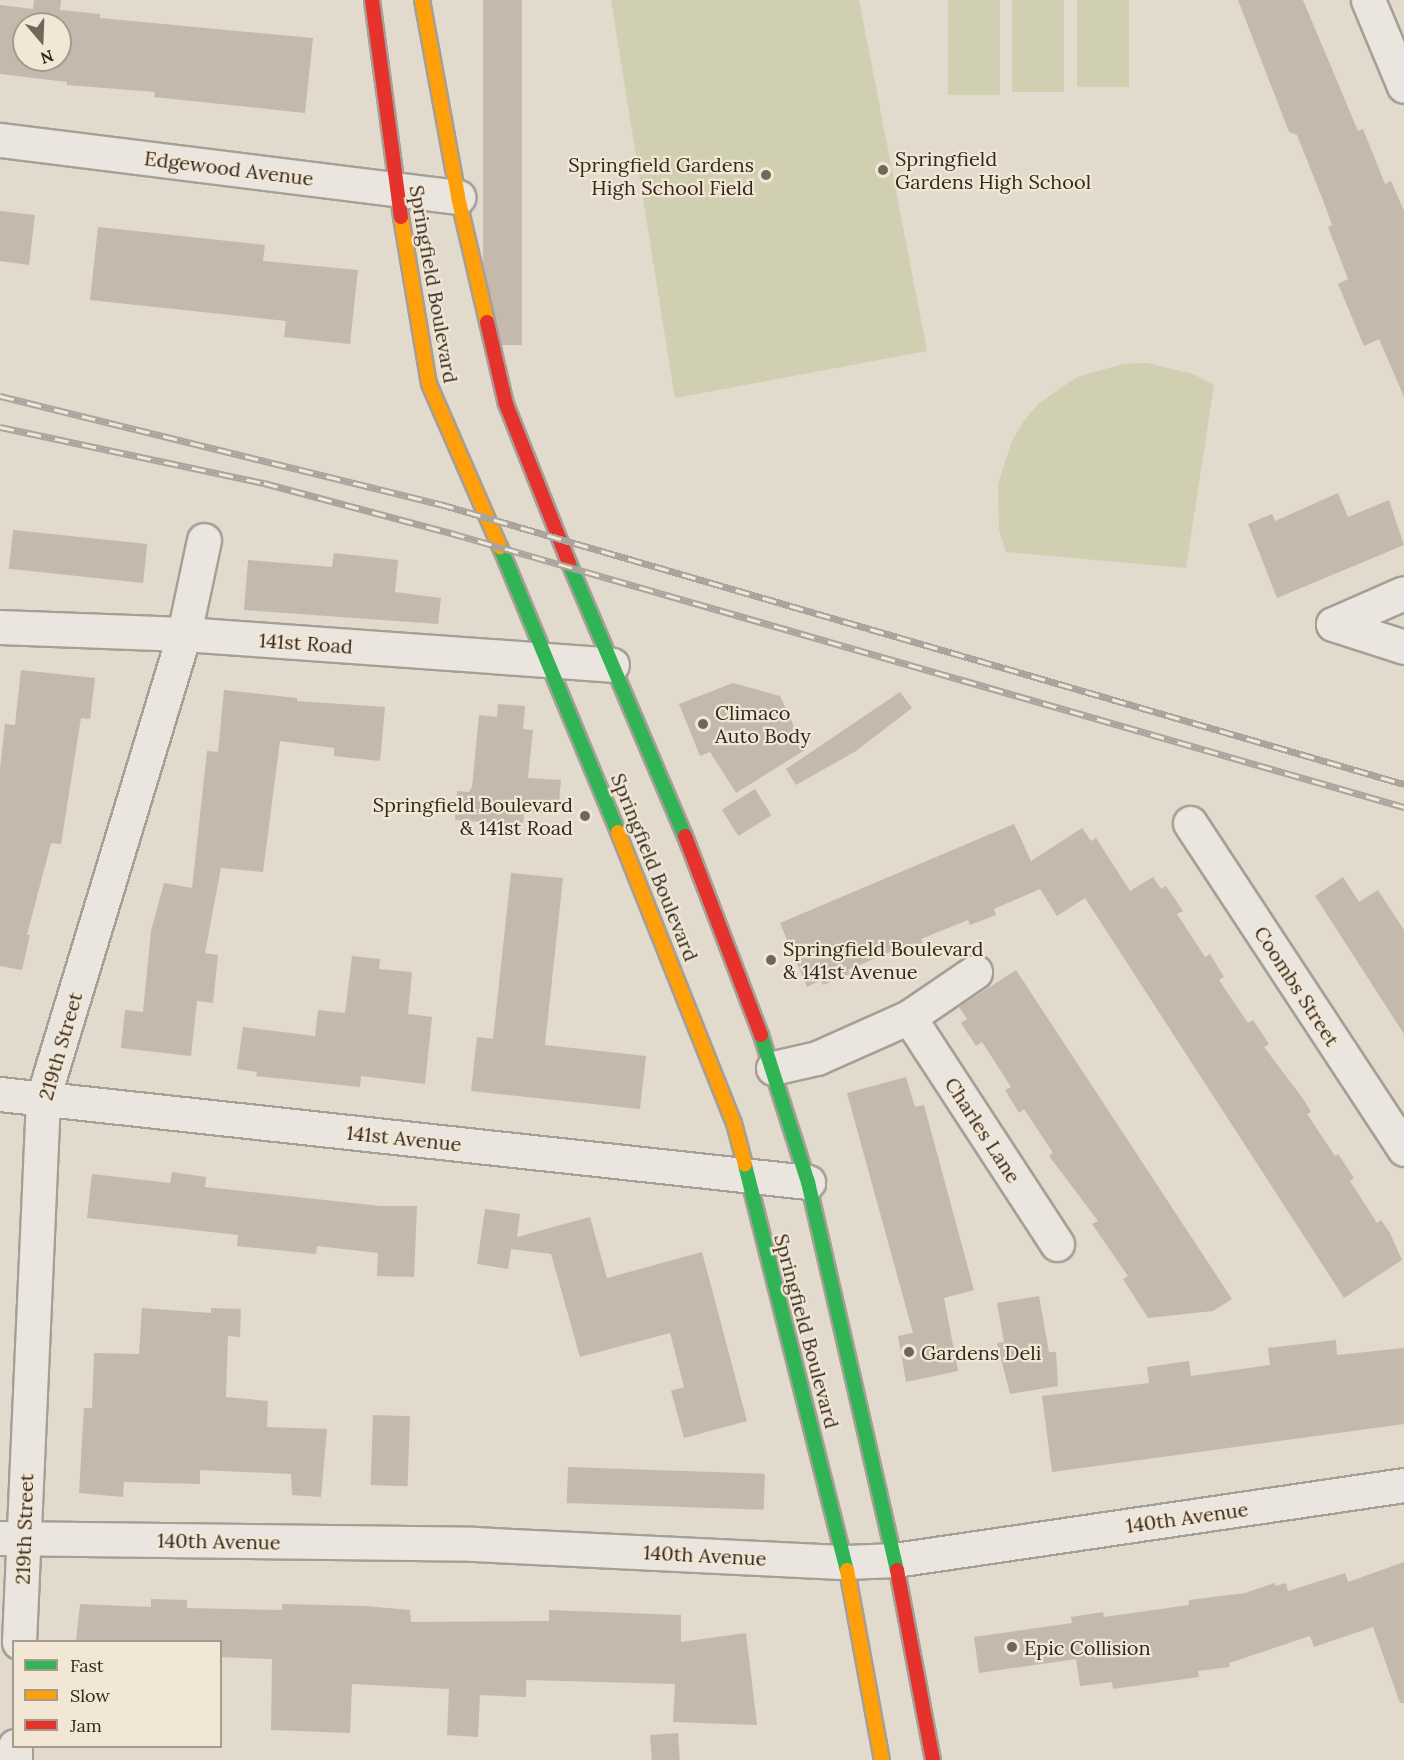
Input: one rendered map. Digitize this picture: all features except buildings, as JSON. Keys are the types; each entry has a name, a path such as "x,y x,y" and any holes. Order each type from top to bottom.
{"main road":[{"name":"Springfield Boulevard","path":"372,0 396,189 429,384 549,660 705,1043 734,1123 846,1562 882,1760"},
{"name":"Springfield Boulevard","path":"422,0 458,197 506,404 612,665 700,872 773,1068 808,1182 895,1560 933,1760"}],"street":[{"path":"1368,0 1404,86"},
{"name":"Edgewood Avenue","path":"0,140 458,197"},
{"name":"219th Street","path":"19,1640 11,1538 43,1098 184,634 204,540"},
{"path":"1404,593 1333,624 1404,647"},
{"name":"141st Road","path":"0,627 184,634 612,665"},
{"name":"Coombs Street","path":"1190,823 1404,1149"},
{"path":"773,1068 817,1058 909,1017 975,972"},
{"name":"Charles Lane","path":"909,1017 1057,1244"},
{"name":"141st Avenue","path":"0,1094 808,1182"},
{"name":"140th Avenue","path":"11,1538 474,1544 846,1562 895,1560 1404,1485"}],"green space":[{"name":"Springfield Gardens High School Field","path":"611,0 859,0 927,351 675,398"},
{"path":"948,0 1000,0 1000,95 948,95"},
{"path":"1012,0 1064,0 1064,92 1012,92"},
{"path":"1077,0 1129,0 1129,87 1077,87"},
{"path":"1147,363 1193,374 1214,385 1186,568 1006,552 999,530 998,484 1012,441 1024,421 1038,404 1077,377 1123,364"}],"railway":[{"path":"0,396 440,504 1404,784"},
{"path":"0,427 264,483 451,533 1404,807"}],"traffic: fast":[{"path":"500,547 618,832"},
{"path":"569,563 685,836"},
{"path":"761,1035 808,1182 897,1570"},
{"path":"745,1165 847,1570"}],"traffic: slow":[{"path":"422,0 458,197 487,322"},
{"path":"401,217 429,384 500,547"},
{"path":"618,832 734,1123 745,1165"},
{"path":"847,1570 882,1760"}],"traffic: jam":[{"path":"372,0 401,217"},
{"path":"487,322 506,404 569,563"},
{"path":"685,836 761,1035"},
{"path":"897,1570 933,1760"}],"place":[{"name":"Springfield Gardens High School","path":"883,170"},
{"name":"Springfield Gardens High School Field","path":"766,175"},
{"name":"Climaco Auto Body","path":"703,724"},
{"name":"Springfield Boulevard & 141st Road","path":"585,816"},
{"name":"Springfield Boulevard & 141st Avenue","path":"771,960"},
{"name":"Gardens Deli","path":"909,1352"},
{"name":"Epic Collision","path":"1012,1647"}]}
